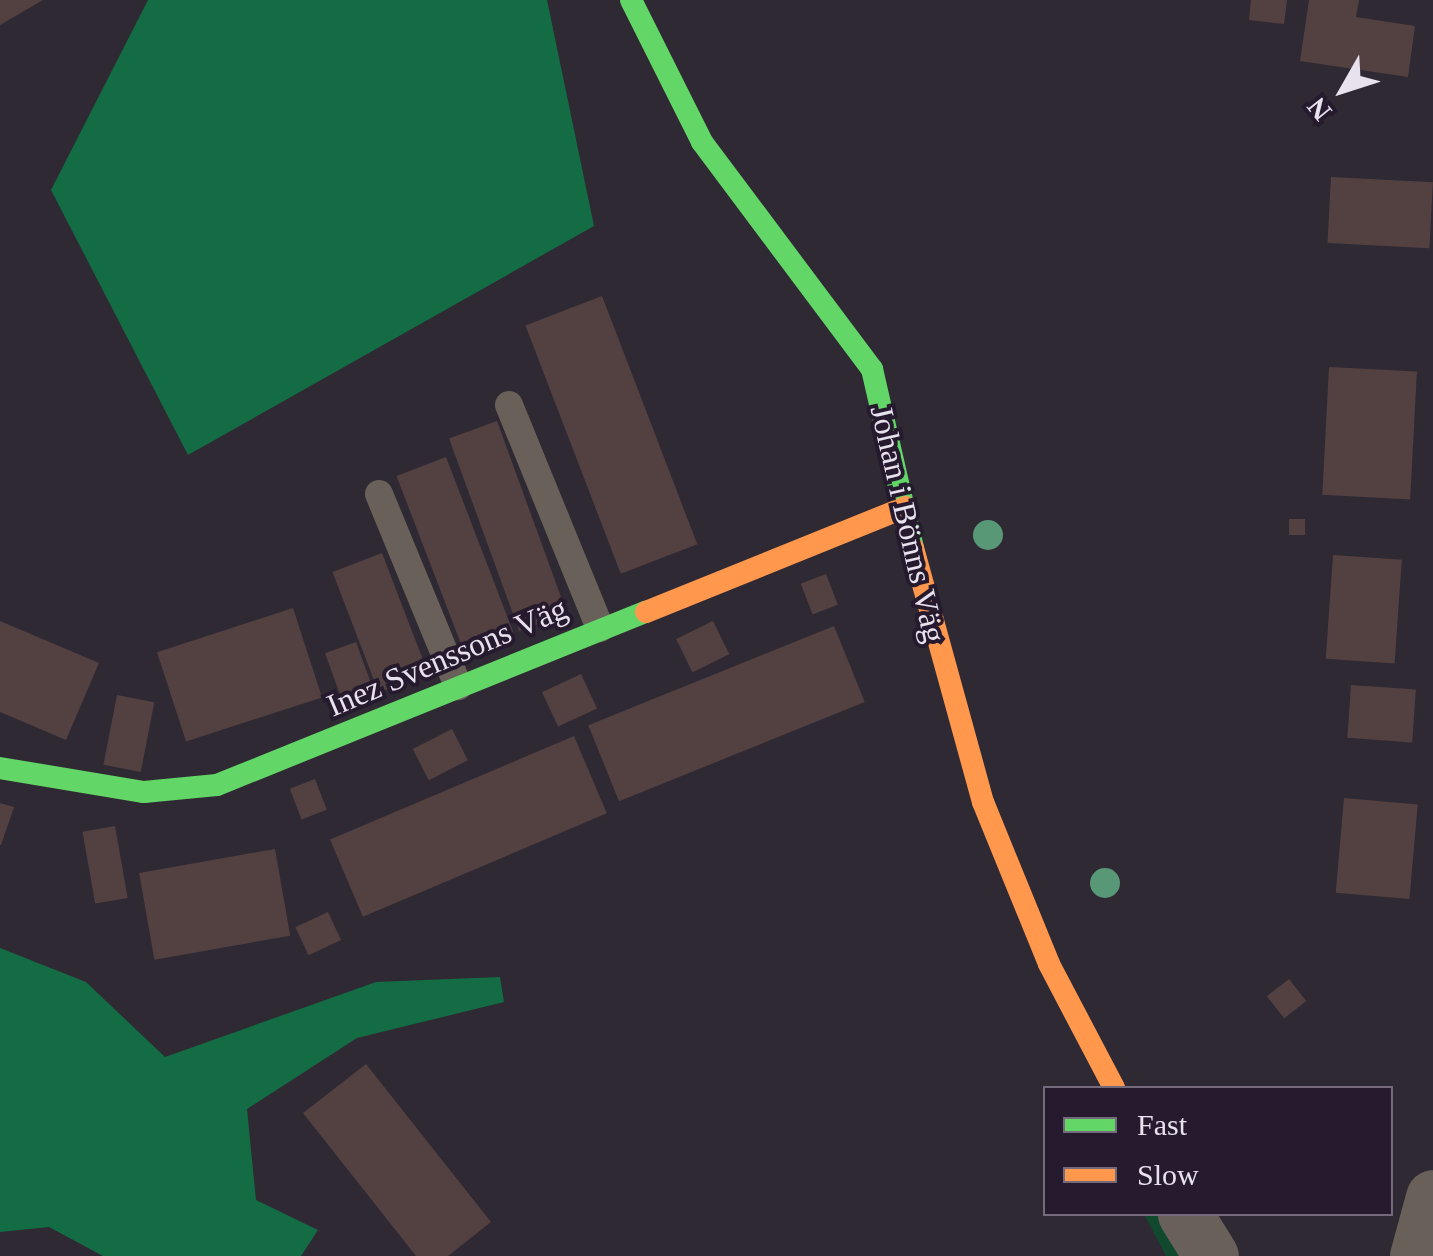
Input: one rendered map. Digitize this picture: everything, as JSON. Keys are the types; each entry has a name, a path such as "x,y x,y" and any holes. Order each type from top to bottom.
{"street":[{"name":"Johan i Bönns Väg","path":"631,0 702,142 872,370 940,668 982,802 1036,935 1113,1086"},
{"name":"Inez Svenssons Väg","path":"0,768 144,792 217,785 906,507"},
{"path":"1417,1256 1433,1197"},
{"path":"1186,1216 1210,1256"}],"lane":[{"path":"508,405 600,628"},
{"path":"379,494 458,686"}],"green space":[{"path":"148,0 547,0 594,226 188,455 51,190"},
{"path":"0,948 86,982 165,1057 376,982 500,977 504,1002 357,1038 247,1109 256,1200 318,1230 301,1256 103,1256 49,1227 0,1232"},
{"path":"1145,1216 1165,1216 1189,1256 1166,1256"}],"building":[{"path":"0,0 43,0 0,25"},
{"path":"1251,0 1287,0 1284,24 1249,20"},
{"path":"1309,0 1359,0 1356,17 1415,26 1408,77 1300,61"},
{"path":"1331,177 1433,182 1429,248 1328,243"},
{"path":"602,296 697,544 621,574 525,325"},
{"path":"1329,367 1417,372 1410,499 1322,495"},
{"path":"497,421 567,614 519,631 449,438"},
{"path":"446,457 514,634 465,653 397,476"},
{"path":"1289,519 1305,519 1305,535 1289,535"},
{"path":"382,553 428,673 379,692 333,572"},
{"path":"1333,555 1402,560 1395,664 1326,659"},
{"path":"826,574 838,605 813,614 801,584"},
{"path":"293,608 322,697 186,742 157,652"},
{"path":"0,621 99,663 66,740 0,712"},
{"path":"713,621 729,654 692,672 676,639"},
{"path":"834,626 865,702 619,801 588,725"},
{"path":"356,642 378,701 347,712 325,653"},
{"path":"581,674 597,708 558,727 542,692"},
{"path":"1351,685 1416,690 1412,742 1347,738"},
{"path":"117,695 154,702 141,772 103,765"},
{"path":"452,729 468,760 429,780 413,749"},
{"path":"574,736 607,813 363,917 330,840"},
{"path":"315,779 327,810 302,819 290,789"},
{"path":"1344,798 1418,804 1409,899 1336,893"},
{"path":"0,803 14,807 1,845 0,845"},
{"path":"115,826 128,898 95,904 83,832"},
{"path":"275,849 290,936 154,960 139,873"},
{"path":"328,912 341,940 308,955 295,927"},
{"path":"1289,979 1306,1001 1284,1018 1267,996"},
{"path":"366,1064 491,1222 448,1256 416,1256 303,1113"}],"traffic: fast":[{"path":"631,0 702,142 872,369 913,548"},
{"path":"0,768 144,792 217,785 646,612"}],"traffic: slow":[{"path":"646,612 906,507"},
{"path":"913,548 983,802 1049,964 1113,1086"}]}
